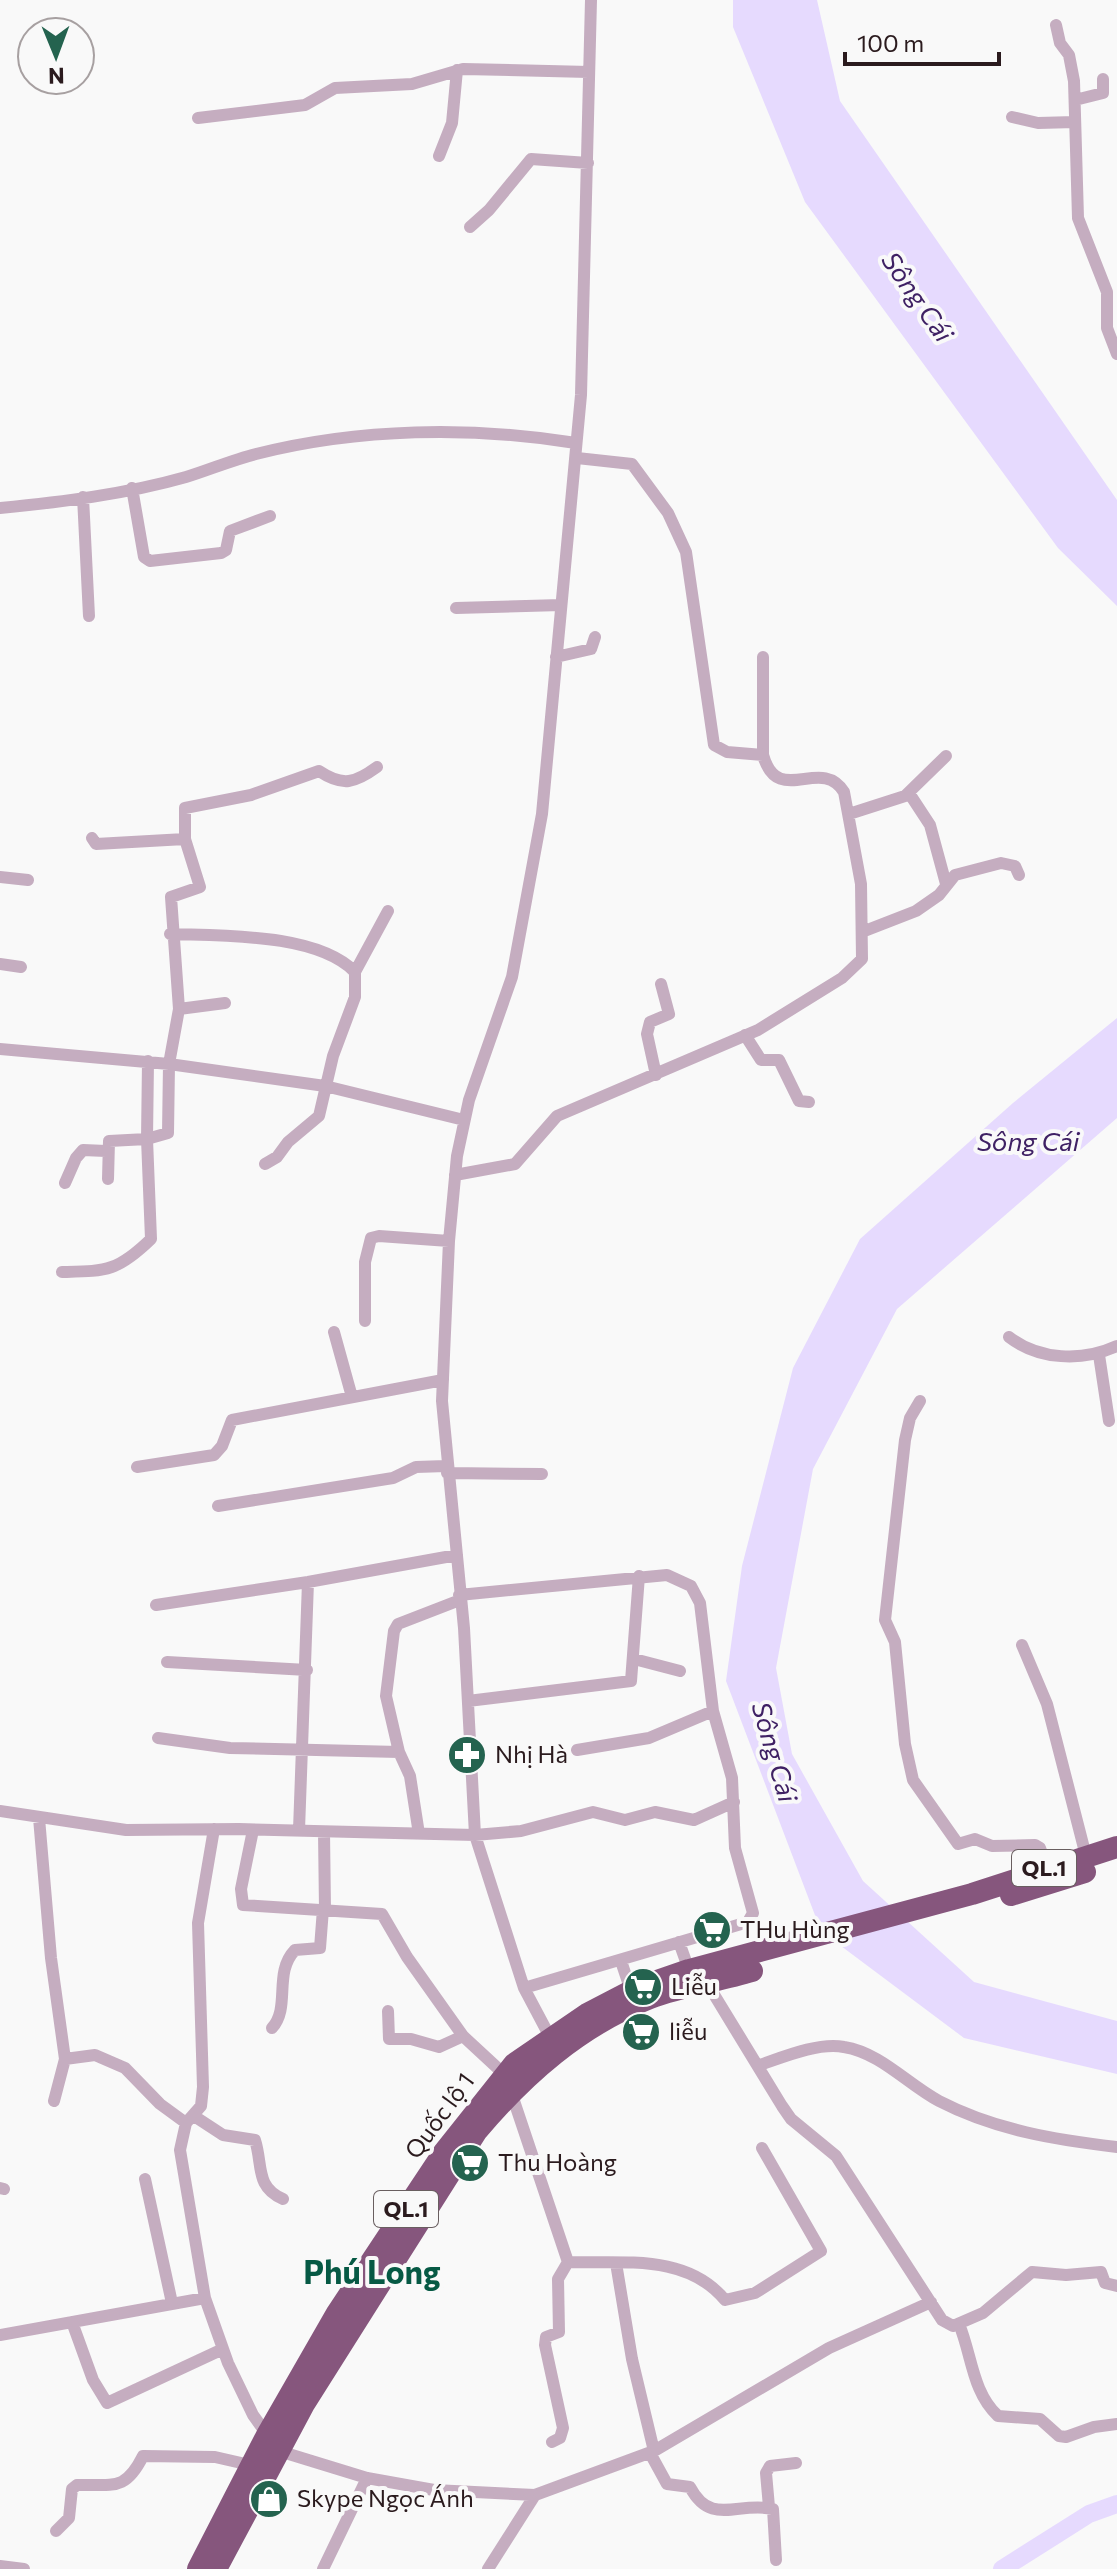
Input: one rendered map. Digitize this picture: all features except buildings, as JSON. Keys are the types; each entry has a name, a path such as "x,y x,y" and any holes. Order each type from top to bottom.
{"highway":[{"name":"QL.1","path":"973,1901 1047,1867 1117,1847"},
{"name":"QL.1","path":"973,1901 1117,1863"},
{"name":"Quốc lộ 1","path":"216,2569 337,2313 444,2152 550,2037 631,1991 726,1970 973,1901"},
{"name":"Quốc lộ 1","path":"507,2083 602,2021 698,1977"},
{"name":"Quốc lộ 1","path":"198,2569 250,2465 273,2443"}],"street":[{"path":"550,2037 524,1988 475,1835 457,1555 446,1470 443,1380 449,1241 464,1120 512,977 542,814 581,395 591,0"},
{"path":"1056,25 1060,43 1073,66 1078,218 1107,292 1107,328 1117,354"},
{"path":"198,118 305,105 335,88 412,84 457,70 589,72"},
{"path":"439,156 452,123 457,70"},
{"path":"1075,100 1103,93 1103,79"},
{"path":"1012,117 1038,123 1075,122"},
{"path":"470,227 489,210 531,159 588,163"},
{"path":"0,508 83,497 184,477 255,454 411,433 489,432 576,443"},
{"path":"577,458 632,464 668,513 686,552 714,745 727,752 763,755"},
{"path":"132,488 144,557 150,561 221,553 226,550 230,531 270,516"},
{"path":"83,497 89,616"},
{"path":"456,608 561,605"},
{"path":"556,657 591,649 595,637"},
{"path":"455,1175 515,1164 557,1116 745,1035 860,965 861,884 849,814 839,785 818,777 779,780 771,775 763,755 763,657"},
{"path":"849,814 898,800 946,756"},
{"path":"108,1179 106,1151 109,1141 147,1139 168,1133 169,1064 179,1009 170,934 171,895 200,887 185,839 184,813 190,805 251,795 319,771 334,781 350,783 377,767"},
{"path":"909,793 930,825 946,884"},
{"path":"92,838 96,844 185,839"},
{"path":"862,932 916,911 939,895 955,875 1001,863 1015,866 1019,875"},
{"path":"0,877 28,880"},
{"path":"265,1164 277,1157 296,1134 317,1120 355,997 355,972 388,911"},
{"path":"170,934 250,937 305,948 341,959 355,972"},
{"path":"0,964 21,967"},
{"path":"656,1075 647,1034 650,1022 669,1014 661,984"},
{"path":"179,1009 225,1003"},
{"path":"745,1035 761,1060 779,1060 799,1101 809,1102"},
{"path":"0,1049 148,1061 325,1086 464,1120"},
{"path":"62,1272 94,1273 118,1266 151,1239 148,1061"},
{"path":"65,1183 80,1153 87,1149 106,1151"},
{"path":"365,1321 365,1262 371,1238 449,1241"},
{"path":"334,1332 352,1397"},
{"path":"1009,1337 1039,1355 1099,1355 1117,1346"},
{"path":"1099,1355 1109,1421"},
{"path":"137,1467 214,1455 222,1446 232,1420 443,1380"},
{"path":"920,1401 910,1418 905,1440 885,1620 895,1642 905,1744 913,1780 958,1844 975,1839 992,1846 1035,1845 1040,1848 1047,1867"},
{"path":"218,1506 393,1478 416,1467 542,1474"},
{"path":"156,1605 457,1555"},
{"path":"419,1834 410,1776 399,1752 386,1696 394,1631 398,1624 459,1598 639,1576 667,1575 691,1586 697,1594 713,1711 732,1778 735,1848 753,1917 745,1925 720,1934 679,1942 524,1988"},
{"path":"468,1701 631,1681 639,1576"},
{"path":"299,1830 308,1582"},
{"path":"1022,1645 1047,1704 1086,1856"},
{"path":"634,1659 680,1671"},
{"path":"167,1662 307,1670"},
{"path":"577,1750 649,1738 713,1711"},
{"path":"158,1738 230,1748 399,1752"},
{"path":"0,1811 126,1830 299,1830 475,1835 521,1831 593,1812 625,1820 647,1812 694,1820 734,1802"},
{"path":"39,1818 51,1958 65,2059 54,2101"},
{"path":"214,1829 198,1923 201,2106 190,2120 180,2150 205,2298 240,2391 273,2443 367,2478 434,2490 535,2495 652,2452 829,2348 931,2302"},
{"path":"253,1830 240,1895 243,1905 376,1912 386,1917 396,1940 463,2036 507,2083 568,2262 558,2279 559,2332 546,2337 563,2428 560,2438 552,2442"},
{"path":"272,2028 280,2018 281,1978 288,1957 295,1950 320,1948 324,1910 324,1832"},
{"path":"679,1942 698,1977 760,2065 791,2119 836,2156 942,2320 953,2326 983,2313 1032,2272 1066,2275 1101,2272 1105,2283 1117,2286"},
{"path":"621,1961 631,1991"},
{"path":"388,2011 389,2039 411,2039 439,2047 463,2036"},
{"path":"760,2065 840,2046 871,2056 940,2101 985,2120 1058,2140 1117,2147"},
{"path":"65,2059 98,2056 125,2068 160,2104 223,2135 255,2140 262,2182 267,2190 283,2199"},
{"path":"568,2262 659,2262 710,2282 725,2300 755,2293 821,2252 762,2148"},
{"path":"145,2179 172,2303"},
{"path":"616,2263 652,2452 667,2484 690,2487 698,2502 707,2509 769,2507"},
{"path":"0,2335 205,2298"},
{"path":"72,2322 93,2380 107,2403 223,2349"},
{"path":"959,2324 970,2350 979,2391 998,2416 1040,2419 1059,2436 1066,2437 1094,2427 1117,2424"},
{"path":"56,2531 69,2518 72,2489 77,2485 121,2484 132,2478 143,2456 215,2457 250,2465"},
{"path":"776,2560 775,2513 769,2507 766,2473 770,2466 796,2463"},
{"path":"323,2569 367,2478"},
{"path":"488,2569 535,2495"},
{"path":"0,2566 24,2569"}],"water":[{"name":"Sông Cái","path":"733,0 817,0 840,101 1117,500 1117,606 1058,548 805,202 733,27"},
{"name":"Sông Cái","path":"1117,1018 1117,1118 897,1309 813,1469 776,1668 792,1754 863,1881 974,1982 1117,2021 1117,2074 964,2038 821,1931 726,1681 742,1566 793,1368 860,1239 1013,1103"}],"waterway":[{"path":"1002,2569 1089,2514 1117,2504"}],"place":[{"name":"Nhị Hà","path":"467,1755"},
{"name":"THu Hùng","path":"712,1930"},
{"name":"Liễu","path":"643,1987"},
{"name":"liễu","path":"641,2032"},
{"name":"Thu Hoàng","path":"470,2163"},
{"name":"Skype Ngọc Ánh","path":"269,2499"}],"district":[{"name":"Phú Long","path":"372,2273"}]}
